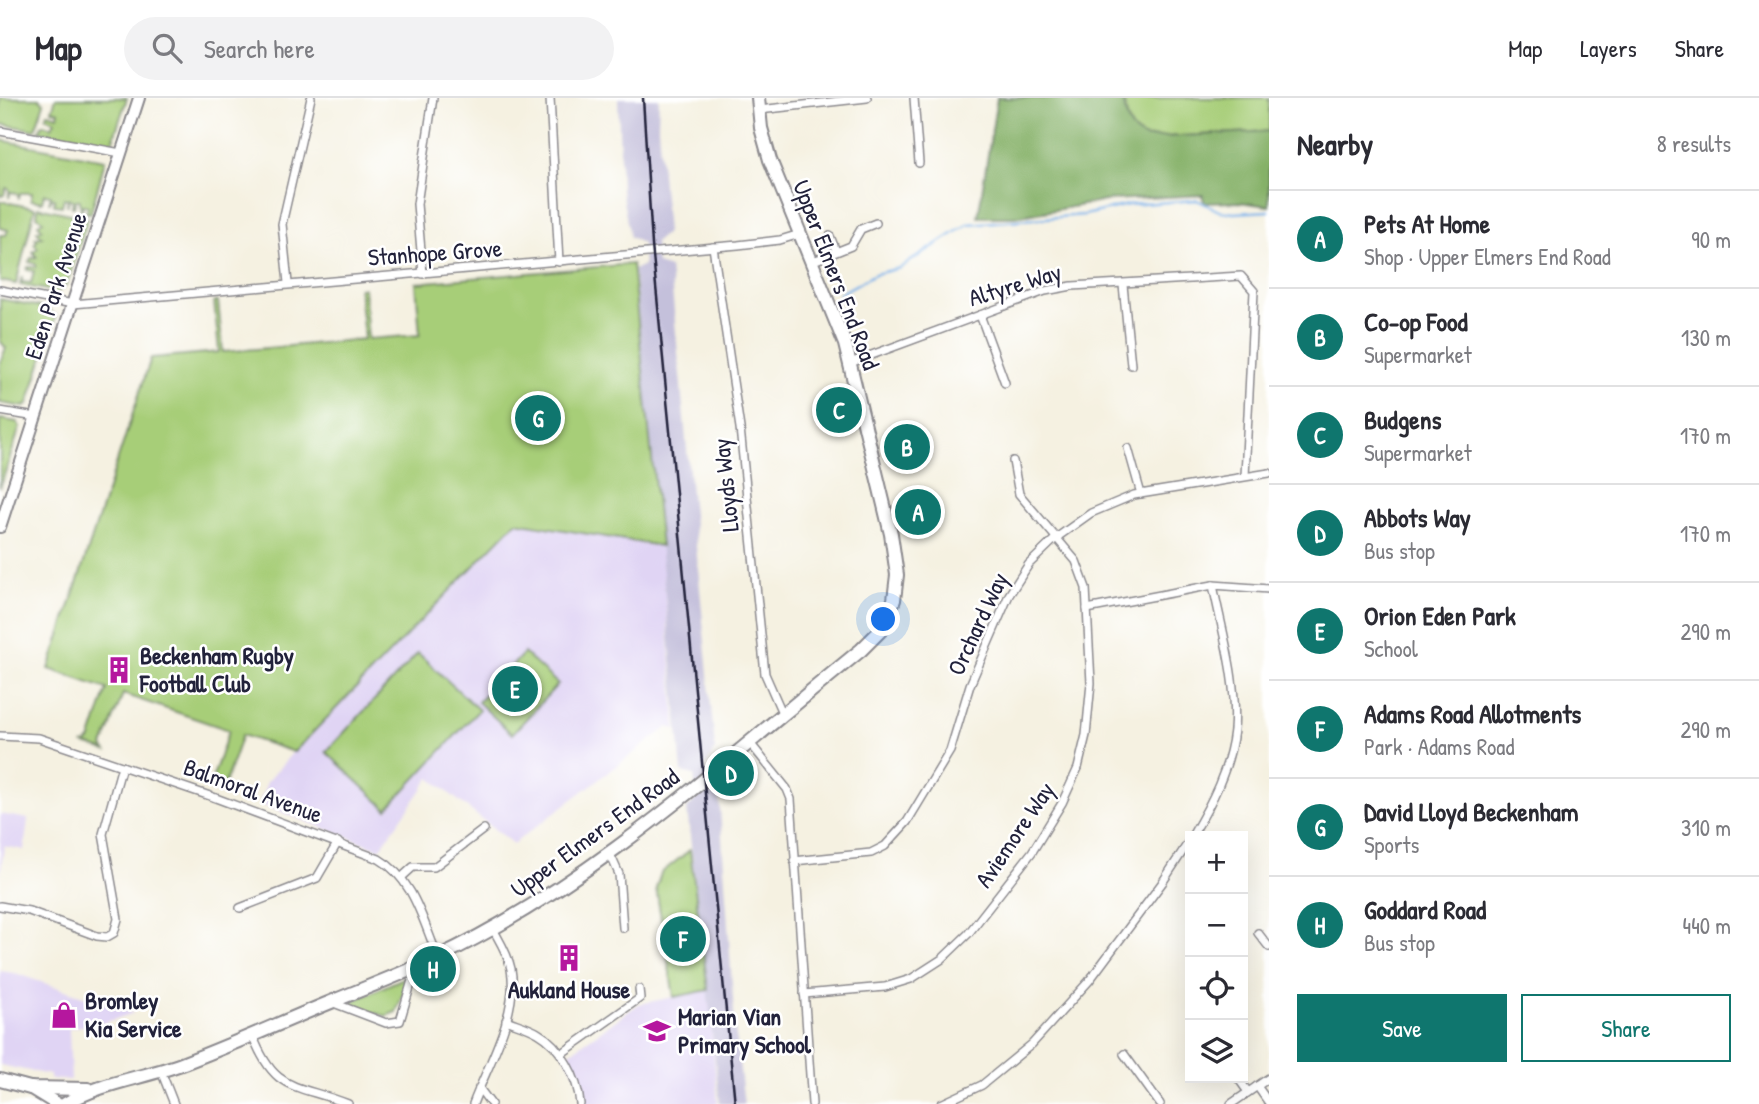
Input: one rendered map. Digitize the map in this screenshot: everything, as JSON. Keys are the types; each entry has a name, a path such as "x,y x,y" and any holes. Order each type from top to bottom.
{"main road":[{"name":"Upper Elmers End Road","path":"92,1089 161,1071 416,967 539,903 610,853 750,743 877,634 889,615 895,592 896,567 889,523 850,363 767,151 758,104"},
{"path":"0,1080 53,1096 92,1089"},
{"path":"65,1104 92,1089"}],"street":[{"name":"Eden Park Avenue","path":"0,527 139,98"},
{"path":"288,284 282,224 311,98"},
{"path":"423,274 418,204 433,98"},
{"path":"550,98 559,262"},
{"path":"758,104 867,98"},
{"path":"914,98 919,163"},
{"path":"0,131 121,153"},
{"path":"811,262 851,246 861,229 876,223"},
{"name":"Stanhope Grove","path":"0,290 73,304 559,262 780,240 800,234"},
{"path":"830,236 836,251"},
{"name":"Lloyds Way","path":"713,247 740,428 765,674 783,715"},
{"name":"Altyre Way","path":"850,363 1045,291 1072,286 1241,276 1254,291 1245,476"},
{"path":"1124,285 1131,365"},
{"path":"979,315 1005,383"},
{"path":"0,411 36,417"},
{"path":"1128,448 1141,494"},
{"name":"Aviemore Way","path":"804,994 868,990 911,979 954,948 1014,876 1062,803 1082,757 1091,683 1087,609 1081,572 1056,537 1019,494 1013,461"},
{"name":"Orchard Way","path":"794,861 863,855 885,846 907,822 950,751 961,713 1009,595 1029,564 1056,537 1091,513 1141,494 1269,473"},
{"path":"1087,609 1213,585 1247,585 1269,589"},
{"path":"1195,831 1219,783 1234,728 1227,657 1213,585"},
{"name":"Balmoral Avenue","path":"0,736 33,736 122,766 338,842 379,859 402,877"},
{"path":"750,743 789,793 812,1104"},
{"path":"0,906 29,911 97,936 107,937 114,933 118,919 103,834 122,766"},
{"path":"438,957 402,877 413,867 433,867 484,829"},
{"path":"240,908 317,877 338,842"},
{"path":"941,1104 982,1085 1008,1066 1038,1037 1089,981 1162,883 1185,847"},
{"path":"610,853 619,874 623,928"},
{"path":"473,1104 506,1020 512,982 511,968 493,929"},
{"path":"1258,933 1269,947"},
{"path":"330,1002 338,1008 386,1023 400,1021 416,967"},
{"path":"561,1054 640,998 639,989"},
{"path":"506,1020 539,1033 561,1054 579,1088 580,1104"},
{"path":"252,1034 271,1073 283,1082 332,1101 348,1104"},
{"path":"1124,1054 1160,1104"},
{"path":"161,1071 174,1104"},
{"path":"1231,1104 1269,1077"},
{"path":"1242,1083 1248,1092"},
{"path":"1257,1086 1269,1102"},
{"path":"479,1088 491,1104"}],"shaded area":[{"path":"618,98 659,98 658,127 667,232 655,242 657,264 670,268 715,749 705,767 707,790 719,793 735,1028 744,1104 720,1104 687,809 697,798 694,775 682,772 634,270 644,265 642,243 630,237 621,190"},
{"path":"517,522 661,546 676,729 668,727 513,844 430,778 380,849 259,804 267,782 293,752"},
{"path":"0,814 28,819 24,850 4,846 0,878"},
{"path":"0,971 14,973 134,1013 106,1022 69,1028 71,1080 50,1079 50,1075 0,1065"},
{"name":"Marian Vian Primary School","path":"708,990 718,1104 584,1104 581,1084 565,1056 639,1004"}],"green space":[{"path":"0,98 39,98 44,103 35,130 0,124"},
{"path":"56,98 127,98 112,143 39,131 43,124 52,127 55,121 46,117 48,113 58,116 59,112 52,110"},
{"path":"997,98 1123,98 1131,127 1146,138 1269,131 1269,206 1239,202 1204,203 1203,195 1111,200 1015,217 978,217"},
{"path":"1123,98 1269,98 1269,131 1146,138 1131,127"},
{"path":"0,140 105,160 91,213 86,213 88,206 83,205 81,212 80,200 76,200 72,207 73,200 69,199 67,206 68,199 64,198 62,206 54,205 55,198 49,203 51,195 44,194 42,202 31,200 32,193 20,193 19,199 17,193 10,192 9,198 9,189 6,188 4,195 0,196"},
{"path":"0,201 35,208 16,284 0,281 0,235 6,235 8,230 0,228"},
{"path":"38,207 88,218 67,284 58,292 20,285 22,277 22,282 31,283 34,271 27,270 28,267 36,267 36,264 29,262 31,258 37,257 33,252 38,248 34,244 37,241 35,238 42,237 37,231 42,229 38,224 43,221 37,216"},
{"path":"632,264 661,546 516,522 294,752 242,735 224,786 226,792 206,786 211,782 229,730 123,694 103,746 106,751 84,744 90,741 107,689 49,669 151,358 219,352 214,301 218,301 223,352 364,339 359,288 364,288 368,339 420,335 416,283"},
{"path":"0,299 47,308 56,316 28,404 24,407 0,403 0,362 6,348 0,341"},
{"path":"0,419 17,422 20,427 0,488"},
{"path":"418,653 479,710 387,809 326,752"},
{"path":"524,653 558,684 512,734 478,702"},
{"path":"690,850 708,990 674,997 656,888 661,873"},
{"path":"410,975 396,1012 386,1016 344,1005"}],"waterway":[{"path":"839,294 875,274 900,268 968,224 1084,215 1128,205 1197,200 1219,211 1269,211"}],"railway":[{"path":"643,98 652,245 735,1104"}],"place":[{"name":"Budgens","path":"839,410"},
{"name":"David Lloyd Beckenham","path":"538,418"},
{"name":"Co-op Food","path":"907,447"},
{"name":"Pets At Home","path":"918,512"},
{"name":"Beckenham Rugby Football Club","path":"119,670"},
{"name":"Orion Eden Park","path":"515,689"},
{"name":"Abbots Way","path":"731,773"},
{"name":"Adams Road Allotments","path":"683,939"},
{"name":"Aukland House","path":"569,958"},
{"name":"Goddard Road","path":"433,969"},
{"name":"Bromley Kia Service","path":"64,1015"},
{"name":"Marian Vian Primary School","path":"657,1031"}]}
